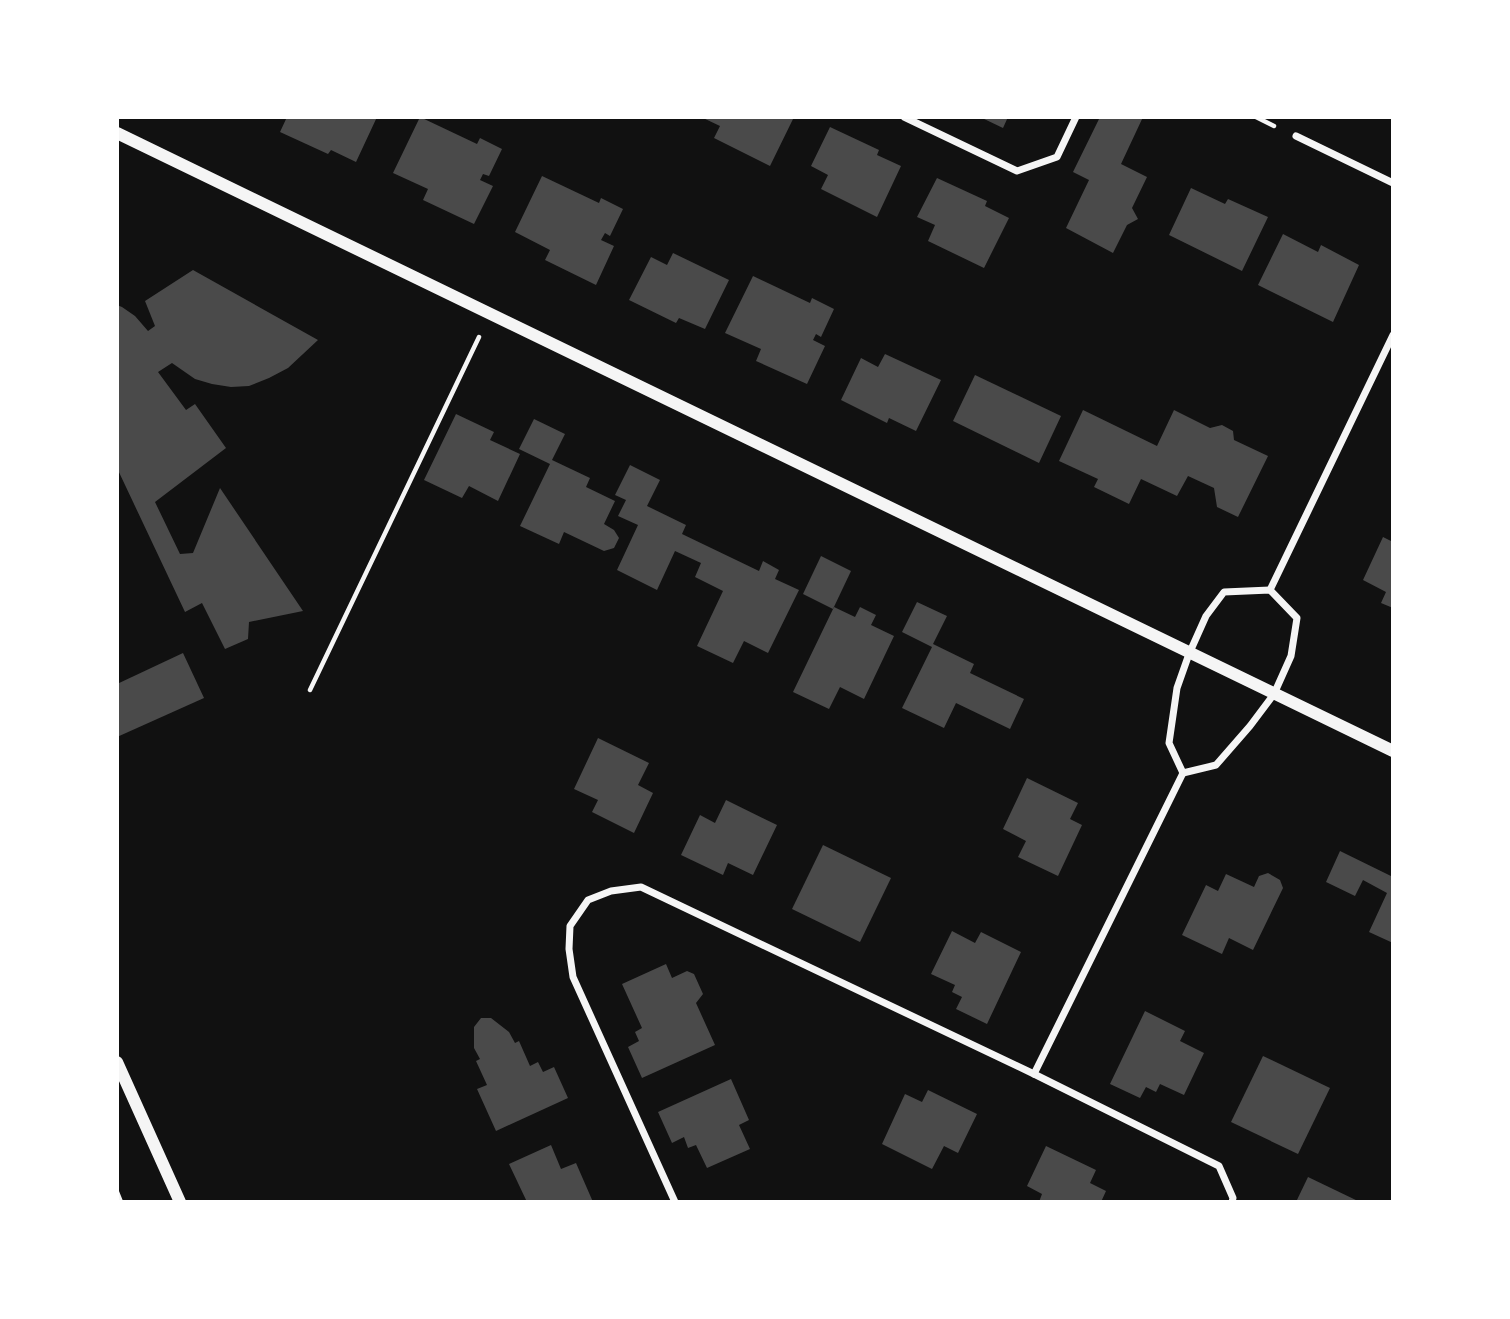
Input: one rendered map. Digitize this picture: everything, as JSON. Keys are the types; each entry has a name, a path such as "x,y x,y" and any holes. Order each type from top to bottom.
{"street":[{"path":"904,117 1017,171 1056,157 1076,117"},
{"path":"117,133 1393,751"},
{"path":"1296,136 1393,183"},
{"path":"1270,590 1393,335"},
{"path":"1270,590 1297,618 1291,656 1274,694 1216,765 1183,773 1169,743 1177,688 1206,616 1224,592 1270,590"},
{"path":"1034,1074 1183,773"},
{"path":"676,1202 573,977 569,949 570,926 588,900 611,891 641,887 1034,1074 1219,1166 1233,1198 1232,1202"},
{"path":"117,1062 180,1202"}],"path":[{"path":"310,690 490,314"},
{"path":"117,1192 121,1202"}],"building":[{"path":"287,117 377,117 356,162 331,150 328,154 280,132"},
{"path":"420,117 477,144 480,138 502,149 489,176 483,174 480,180 493,186 474,224 423,200 428,189 393,173"},
{"path":"701,117 794,117 770,166 714,138 720,126"},
{"path":"980,117 1008,117 1003,128"},
{"path":"1100,117 1143,117 1121,164 1147,177 1132,208 1138,219 1127,225 1113,253 1066,228 1089,180 1073,172"},
{"path":"830,127 879,150 877,155 901,166 877,217 821,189 828,175 811,166"},
{"path":"542,176 599,203 601,198 623,209 610,236 605,233 601,240 614,246 596,285 545,260 550,250 515,232"},
{"path":"937,178 987,201 985,206 1009,218 984,268 928,241 935,225 917,217"},
{"path":"1191,188 1225,204 1228,199 1268,217 1242,271 1169,235"},
{"path":"1283,234 1318,252 1321,245 1359,265 1333,322 1258,285"},
{"path":"673,253 729,280 705,329 679,318 676,323 629,300 651,257 667,265"},
{"path":"193,270 318,340 288,368 249,386 231,387 195,379 172,363 158,372 186,410 195,404 226,448 155,502 180,554 193,553 220,488 303,611 249,622 248,639 225,649 202,603 185,612 117,468 117,305 135,316 148,331 155,326 145,301"},
{"path":"753,276 810,303 812,298 834,309 821,337 816,334 813,340 825,346 807,384 756,361 761,349 725,333"},
{"path":"885,354 941,380 916,431 889,418 887,423 841,400 861,358 878,367"},
{"path":"975,375 1061,416 1039,463 953,421"},
{"path":"1083,410 1157,446 1174,410 1210,428 1222,425 1233,431 1234,440 1268,456 1238,517 1217,507 1214,488 1188,476 1177,496 1141,479 1129,504 1094,487 1098,479 1059,461"},
{"path":"456,414 494,432 490,440 520,454 498,501 469,486 462,498 424,480"},
{"path":"534,419 565,434 552,460 590,478 586,487 615,501 604,524 614,530 619,538 614,548 604,551 564,532 559,544 520,526 550,464 519,449"},
{"path":"630,465 660,480 647,506 686,525 682,534 759,571 763,561 779,570 775,579 799,590 768,653 744,641 733,663 697,646 723,591 695,577 701,563 675,551 657,590 617,570 638,525 618,516 626,500 615,495"},
{"path":"1383,537 1393,542 1393,608 1381,603 1386,592 1363,580"},
{"path":"821,556 851,571 833,609 803,594"},
{"path":"917,602 947,616 933,644 974,664 970,673 1024,699 1010,729 956,703 944,728 902,708 932,647 902,632"},
{"path":"834,607 855,617 860,607 876,615 871,625 894,636 864,699 840,687 829,709 793,692"},
{"path":"183,653 204,698 117,737 117,684"},
{"path":"598,738 649,763 638,785 653,793 634,833 592,812 598,800 574,789"},
{"path":"1027,778 1078,803 1070,819 1082,825 1058,876 1018,857 1026,841 1003,829"},
{"path":"726,800 777,825 753,875 728,863 723,875 681,855 700,815 715,823"},
{"path":"823,845 891,878 860,942 792,909"},
{"path":"1340,851 1393,877 1393,943 1369,932 1387,893 1363,880 1355,896 1326,882"},
{"path":"1268,873 1280,880 1283,888 1253,950 1229,938 1222,954 1182,935 1206,885 1218,891 1226,874 1254,887 1259,876"},
{"path":"952,931 975,943 981,932 1021,952 987,1024 956,1009 962,997 952,992 955,985 931,974"},
{"path":"666,964 672,978 687,971 694,974 703,994 696,1003 715,1045 642,1078 628,1047 639,1041 635,1032 642,1028 622,984"},
{"path":"1145,1011 1185,1031 1180,1041 1204,1053 1184,1095 1160,1084 1156,1092 1146,1087 1140,1098 1110,1084"},
{"path":"481,1018 491,1018 509,1032 515,1043 519,1041 530,1066 538,1062 543,1072 554,1067 568,1098 496,1131 477,1089 487,1085 476,1061 480,1059 474,1048 474,1027"},
{"path":"1263,1056 1330,1088 1298,1154 1231,1122"},
{"path":"731,1079 749,1120 739,1125 750,1149 707,1168 696,1145 688,1148 684,1137 672,1143 658,1112"},
{"path":"928,1090 977,1114 958,1153 944,1146 932,1169 882,1144 905,1094 922,1102"},
{"path":"551,1145 561,1169 576,1163 593,1202 527,1202 509,1164"},
{"path":"1046,1146 1096,1170 1090,1183 1106,1191 1101,1202 1039,1202 1042,1194 1027,1186"},
{"path":"1308,1177 1360,1202 1296,1202"}]}
